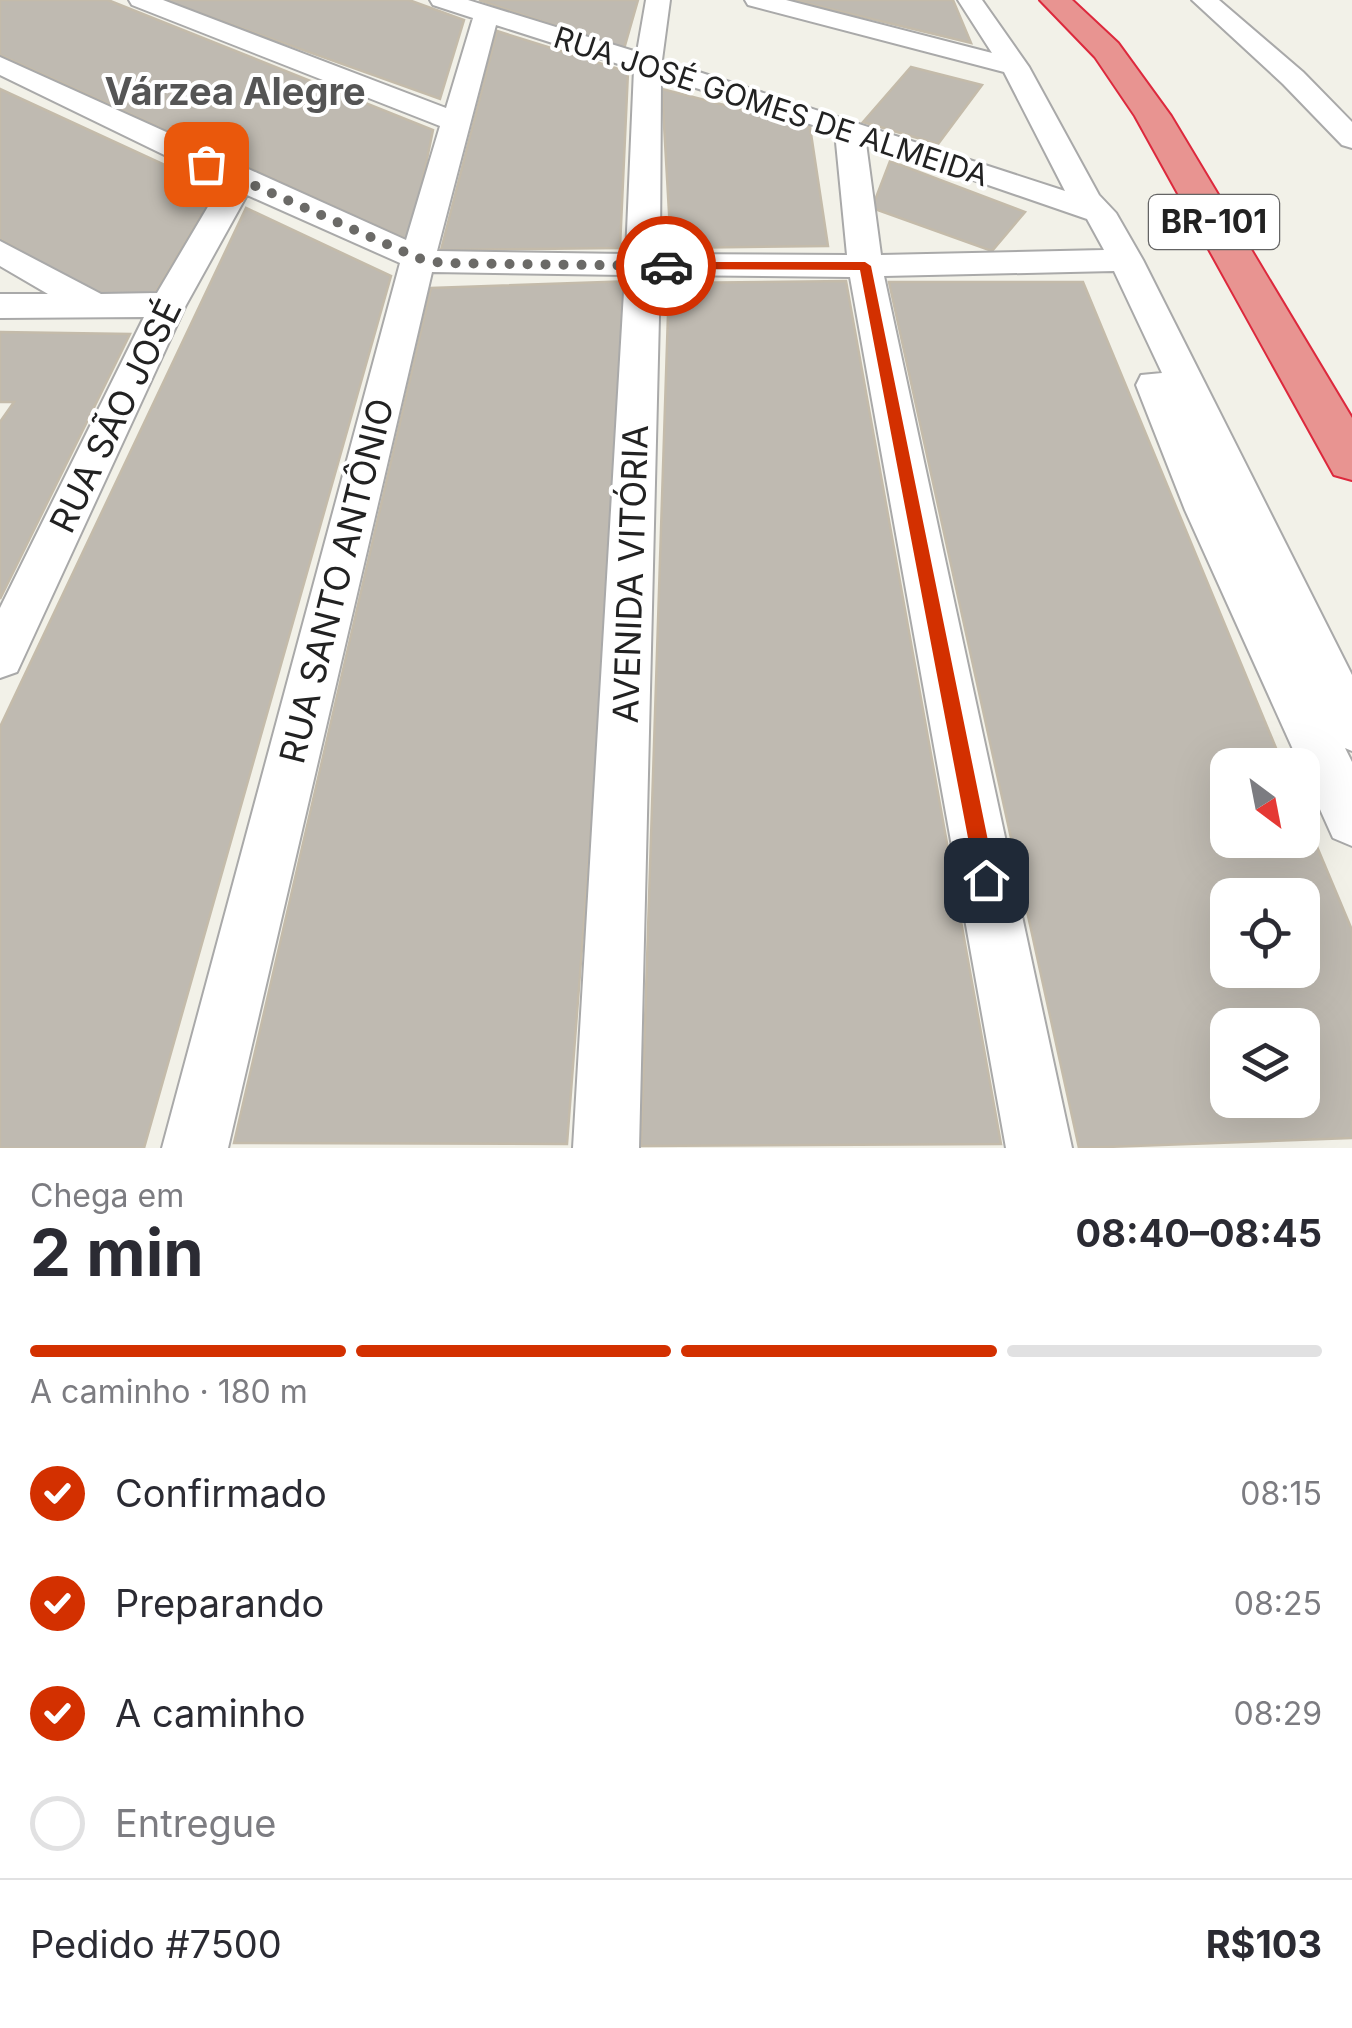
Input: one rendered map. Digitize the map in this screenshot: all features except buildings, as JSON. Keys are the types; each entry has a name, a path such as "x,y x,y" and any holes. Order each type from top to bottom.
{"highway":[{"name":"BR-101","path":"1055,0 1107,50 1153,116 1352,461"}],"street":[{"path":"141,0 457,122"},
{"name":"RUA JOSÉ GOMES DE ALMEIDA","path":"442,0 849,127 1088,207"},
{"name":"AVENIDA VITÓRIA","path":"606,1148 644,266 648,64 658,0"},
{"path":"757,0 1015,67"},
{"path":"970,0 1015,67 1114,260 1226,509 1352,819"},
{"path":"1204,0 1293,78 1352,139"},
{"name":"RUA SANTO ANTÔNIO","path":"195,1148 418,258 486,16"},
{"path":"0,66 240,180 418,258 458,265 865,266 1114,260"},
{"path":"849,127 865,266 1039,1148"},
{"name":"RUA SÃO JOSÉ","path":"0,657 168,304 240,180"},
{"path":"0,252 94,305"},
{"path":"0,306 168,304"},
{"path":"1226,509 1352,727"}],"way so far":[{"path":"206,164 418,258 458,265 666,266"}],"district":[{"name":"Várzea Alegre","path":"235,92"}],"route":[{"path":"666,266 865,266 986,880"}]}
